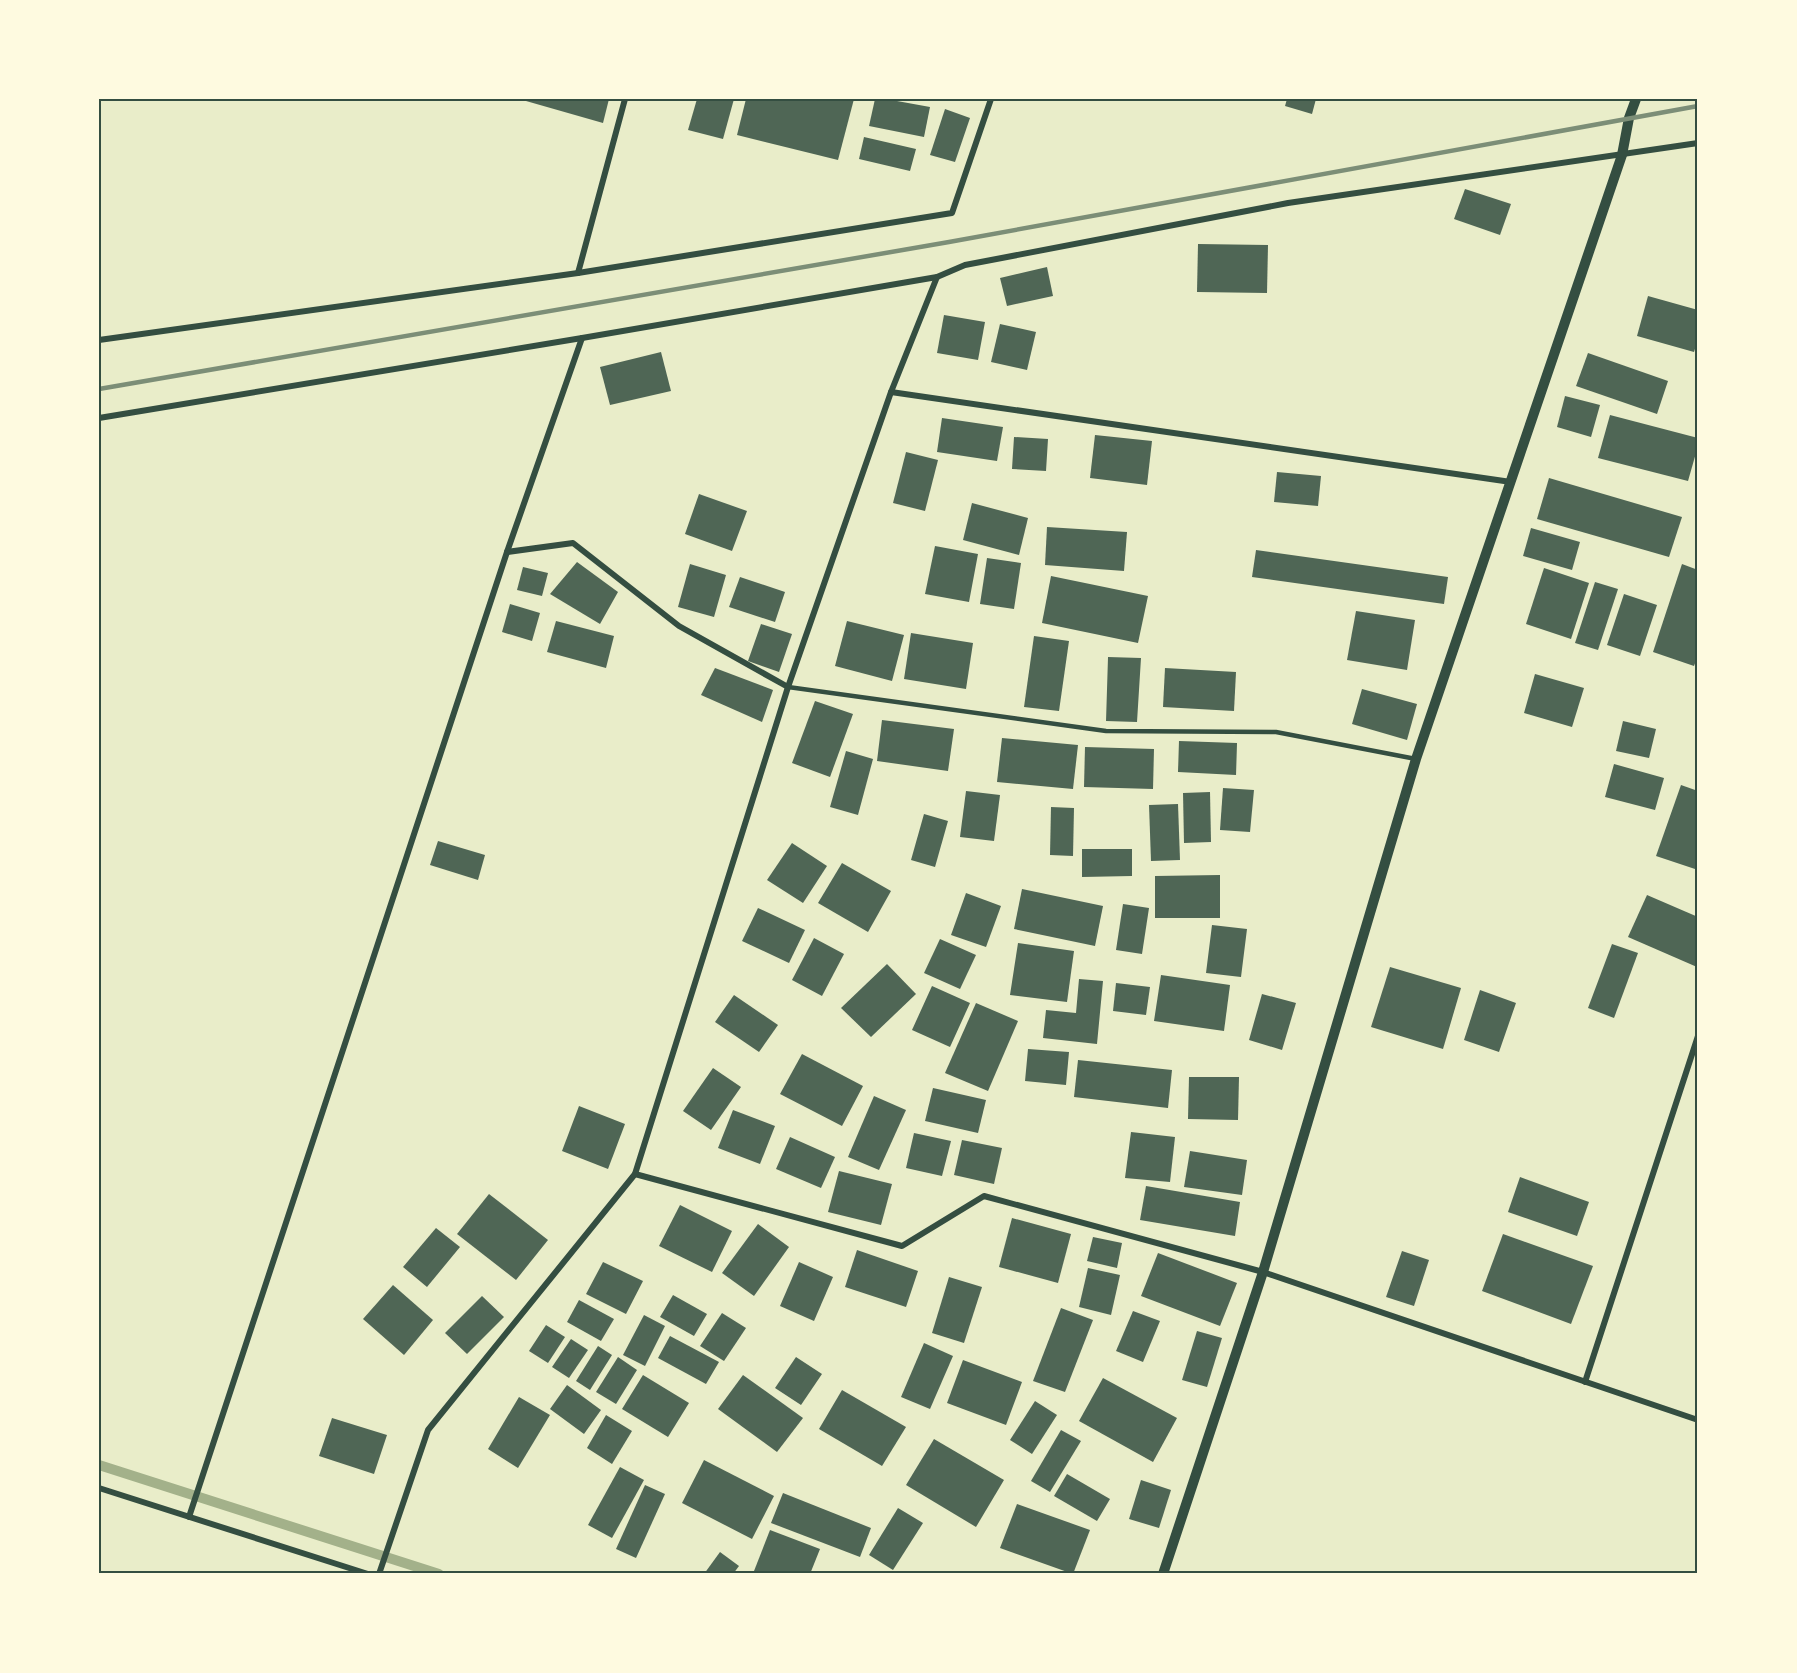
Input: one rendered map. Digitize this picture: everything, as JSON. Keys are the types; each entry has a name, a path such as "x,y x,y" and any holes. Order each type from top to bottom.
{"street":[{"path":"578,273 625,99"},
{"path":"99,340 578,273 952,213 991,99"},
{"path":"1162,1574 1263,1272 1416,759 1622,155 1629,118 1636,99"},
{"path":"99,417 937,277 965,265 1288,203 1698,143"},
{"path":"380,1574 428,1430 635,1174 788,687 891,392 937,277"},
{"path":"189,1516 507,552 582,338"},
{"path":"891,392 1512,483"},
{"path":"507,552 573,543 679,626 788,687"},
{"path":"1585,1382 1698,1036"},
{"path":"635,1174 902,1246 984,1196 1263,1272 1698,1420"},
{"path":"99,1488 368,1574"}],"lane":[{"path":"788,687 1106,731 1276,732 1416,759"}],"building":[{"path":"519,99 609,99 603,123"},
{"path":"697,99 734,99 723,139 688,130"},
{"path":"746,99 854,99 838,160 737,135"},
{"path":"875,99 930,107 924,137 869,126"},
{"path":"1287,99 1316,99 1312,114 1285,106"},
{"path":"945,109 970,118 955,162 930,155"},
{"path":"864,137 916,149 910,171 859,159"},
{"path":"1465,189 1511,204 1500,235 1454,219"},
{"path":"1198,244 1268,245 1267,293 1197,292"},
{"path":"1047,267 1053,296 1007,306 1000,278"},
{"path":"1648,296 1698,310 1698,339 1694,352 1637,336"},
{"path":"944,315 985,322 978,360 937,353"},
{"path":"1000,324 1036,332 1027,370 991,362"},
{"path":"661,352 671,391 610,405 600,367"},
{"path":"1588,353 1668,381 1657,414 1576,386"},
{"path":"1565,396 1600,405 1591,437 1557,427"},
{"path":"1610,415 1698,438 1698,446 1688,481 1598,458"},
{"path":"942,418 1003,427 997,461 937,452"},
{"path":"1095,435 1152,441 1147,485 1090,478"},
{"path":"1014,437 1048,439 1046,471 1012,469"},
{"path":"906,452 938,460 925,511 893,503"},
{"path":"1277,472 1321,476 1318,506 1274,502"},
{"path":"1549,478 1682,517 1669,557 1537,519"},
{"path":"699,494 747,511 732,551 685,534"},
{"path":"972,503 1028,518 1019,555 963,540"},
{"path":"1047,527 1127,532 1124,571 1045,565"},
{"path":"1531,528 1580,542 1572,570 1523,556"},
{"path":"935,546 978,554 969,602 925,594"},
{"path":"1256,550 1448,577 1444,604 1252,577"},
{"path":"987,558 1021,563 1014,609 980,604"},
{"path":"577,562 618,592 600,624 550,594"},
{"path":"690,564 726,575 714,617 678,607"},
{"path":"1682,564 1698,570 1698,655 1694,666 1653,652"},
{"path":"523,567 548,573 542,596 517,590"},
{"path":"1544,568 1589,583 1571,639 1526,624"},
{"path":"1051,576 1148,596 1138,643 1042,623"},
{"path":"740,577 785,592 775,622 729,607"},
{"path":"1595,582 1618,589 1598,650 1575,643"},
{"path":"1624,594 1657,605 1640,656 1607,645"},
{"path":"510,604 540,613 532,641 502,632"},
{"path":"1356,611 1415,620 1407,670 1347,660"},
{"path":"556,621 614,636 606,668 547,652"},
{"path":"847,621 904,635 892,681 835,666"},
{"path":"761,624 792,634 779,672 748,661"},
{"path":"911,633 973,643 966,689 904,679"},
{"path":"1034,636 1069,641 1059,711 1024,707"},
{"path":"1108,657 1141,658 1137,722 1106,721"},
{"path":"715,668 773,690 762,722 701,695"},
{"path":"1165,668 1236,672 1234,711 1163,707"},
{"path":"1535,674 1584,688 1572,727 1524,713"},
{"path":"1362,689 1417,704 1407,740 1352,724"},
{"path":"815,701 853,714 830,777 792,763"},
{"path":"882,720 954,729 948,771 877,761"},
{"path":"1623,721 1656,729 1649,758 1616,751"},
{"path":"1002,738 1078,745 1073,789 997,782"},
{"path":"1179,741 1237,743 1236,775 1178,772"},
{"path":"1085,747 1154,749 1153,789 1084,787"},
{"path":"846,751 873,759 858,815 830,807"},
{"path":"1614,764 1664,778 1655,810 1605,797"},
{"path":"1681,785 1698,791 1698,870 1656,856"},
{"path":"1223,788 1254,790 1250,832 1220,830"},
{"path":"966,791 1000,795 994,841 960,837"},
{"path":"1210,792 1211,842 1184,843 1183,793"},
{"path":"1178,804 1180,860 1151,861 1149,805"},
{"path":"1051,807 1074,808 1073,856 1050,855"},
{"path":"924,814 948,821 935,867 911,860"},
{"path":"438,841 485,855 478,880 430,865"},
{"path":"792,843 827,866 803,903 767,880"},
{"path":"1082,849 1132,849 1132,876 1082,877"},
{"path":"842,863 891,891 868,932 818,903"},
{"path":"1220,875 1220,918 1155,918 1155,876"},
{"path":"1022,889 1103,906 1095,946 1014,929"},
{"path":"966,893 1001,906 986,947 951,935"},
{"path":"1647,895 1698,917 1697,967 1628,937"},
{"path":"1123,904 1149,908 1142,954 1116,950"},
{"path":"758,908 805,930 789,963 742,941"},
{"path":"1212,925 1247,929 1241,977 1206,973"},
{"path":"814,938 844,954 822,996 792,980"},
{"path":"940,939 976,955 960,989 924,973"},
{"path":"1018,943 1074,951 1067,1002 1010,995"},
{"path":"1612,944 1638,953 1614,1018 1588,1008"},
{"path":"887,964 916,994 871,1037 841,1008"},
{"path":"1390,967 1461,988 1443,1049 1371,1027"},
{"path":"1161,975 1230,985 1224,1031 1154,1021"},
{"path":"1079,979 1103,981 1097,1044 1043,1038 1046,1010 1076,1013"},
{"path":"1116,983 1150,987 1146,1015 1113,1011"},
{"path":"932,986 970,1003 950,1047 912,1030"},
{"path":"1480,990 1516,1003 1499,1052 1464,1040"},
{"path":"1262,994 1296,1003 1282,1050 1249,1040"},
{"path":"734,995 778,1025 759,1052 715,1022"},
{"path":"976,1003 1018,1021 988,1091 945,1073"},
{"path":"1028,1049 1069,1052 1066,1085 1025,1081"},
{"path":"802,1054 863,1086 842,1126 780,1094"},
{"path":"1078,1060 1172,1070 1168,1108 1074,1097"},
{"path":"713,1068 741,1087 711,1130 683,1111"},
{"path":"1189,1077 1239,1077 1238,1120 1188,1119"},
{"path":"933,1088 986,1100 978,1133 925,1121"},
{"path":"874,1096 906,1110 879,1170 848,1157"},
{"path":"579,1106 625,1124 608,1169 562,1151"},
{"path":"733,1110 775,1126 760,1164 718,1148"},
{"path":"1131,1132 1175,1137 1170,1182 1125,1178"},
{"path":"914,1133 951,1141 942,1176 906,1168"},
{"path":"790,1137 835,1157 821,1188 776,1169"},
{"path":"962,1140 1002,1148 994,1184 954,1175"},
{"path":"1190,1151 1247,1160 1242,1195 1184,1187"},
{"path":"839,1171 892,1184 881,1225 828,1212"},
{"path":"1520,1177 1589,1202 1577,1236 1508,1212"},
{"path":"1146,1186 1240,1202 1235,1236 1140,1220"},
{"path":"489,1194 548,1240 516,1280 457,1234"},
{"path":"680,1205 732,1231 712,1272 659,1246"},
{"path":"1012,1218 1071,1234 1058,1283 999,1267"},
{"path":"758,1224 789,1247 754,1296 722,1273"},
{"path":"436,1228 460,1247 427,1287 403,1267"},
{"path":"1503,1234 1593,1266 1571,1324 1482,1291"},
{"path":"1093,1237 1122,1243 1117,1268 1087,1261"},
{"path":"857,1250 918,1271 906,1307 845,1287"},
{"path":"1402,1251 1429,1260 1414,1306 1386,1297"},
{"path":"1158,1253 1237,1283 1220,1326 1141,1296"},
{"path":"603,1262 643,1281 626,1314 586,1294"},
{"path":"799,1262 833,1277 814,1321 780,1306"},
{"path":"1088,1268 1120,1275 1111,1315 1079,1307"},
{"path":"949,1277 982,1287 964,1343 932,1333"},
{"path":"393,1285 433,1320 404,1355 363,1319"},
{"path":"673,1295 707,1314 694,1336 660,1317"},
{"path":"482,1296 504,1317 467,1354 445,1333"},
{"path":"579,1300 614,1319 601,1341 567,1322"},
{"path":"1061,1308 1093,1320 1065,1392 1033,1381"},
{"path":"1133,1311 1160,1321 1143,1362 1116,1351"},
{"path":"722,1313 746,1328 724,1361 700,1346"},
{"path":"644,1315 665,1326 645,1366 623,1355"},
{"path":"546,1325 565,1337 548,1363 529,1351"},
{"path":"1197,1331 1222,1338 1207,1387 1182,1380"},
{"path":"670,1336 719,1362 706,1384 658,1358"},
{"path":"571,1339 588,1350 569,1378 552,1367"},
{"path":"924,1343 953,1356 930,1409 901,1397"},
{"path":"598,1346 612,1355 590,1390 576,1381"},
{"path":"618,1357 637,1370 616,1404 596,1392"},
{"path":"796,1357 822,1374 801,1405 775,1388"},
{"path":"963,1360 1022,1382 1006,1425 947,1403"},
{"path":"643,1375 689,1403 668,1437 622,1409"},
{"path":"743,1375 803,1418 777,1452 718,1409"},
{"path":"1103,1378 1177,1418 1153,1462 1079,1421"},
{"path":"567,1385 601,1410 584,1434 550,1409"},
{"path":"842,1390 906,1427 882,1466 819,1429"},
{"path":"519,1397 550,1415 518,1468 488,1449"},
{"path":"1035,1401 1057,1415 1032,1454 1010,1440"},
{"path":"606,1415 632,1431 612,1464 587,1448"},
{"path":"332,1418 387,1435 374,1474 319,1456"},
{"path":"1061,1430 1081,1441 1050,1492 1031,1481"},
{"path":"934,1439 1004,1480 976,1527 906,1485"},
{"path":"704,1460 774,1496 752,1539 682,1503"},
{"path":"620,1467 644,1480 612,1538 588,1525"},
{"path":"1067,1474 1110,1499 1097,1521 1054,1496"},
{"path":"1141,1480 1171,1490 1159,1528 1129,1519"},
{"path":"645,1485 665,1494 636,1558 616,1549"},
{"path":"783,1493 871,1528 860,1557 771,1523"},
{"path":"1017,1504 1090,1530 1073,1574 1000,1548"},
{"path":"898,1508 923,1523 893,1570 869,1555"},
{"path":"770,1530 820,1549 810,1574 761,1574 754,1571"},
{"path":"720,1552 739,1566 733,1574 704,1574"}],"waterway":[{"path":"99,1465 439,1574"}],"railway":[{"path":"99,389 949,242 1698,106"}]}
